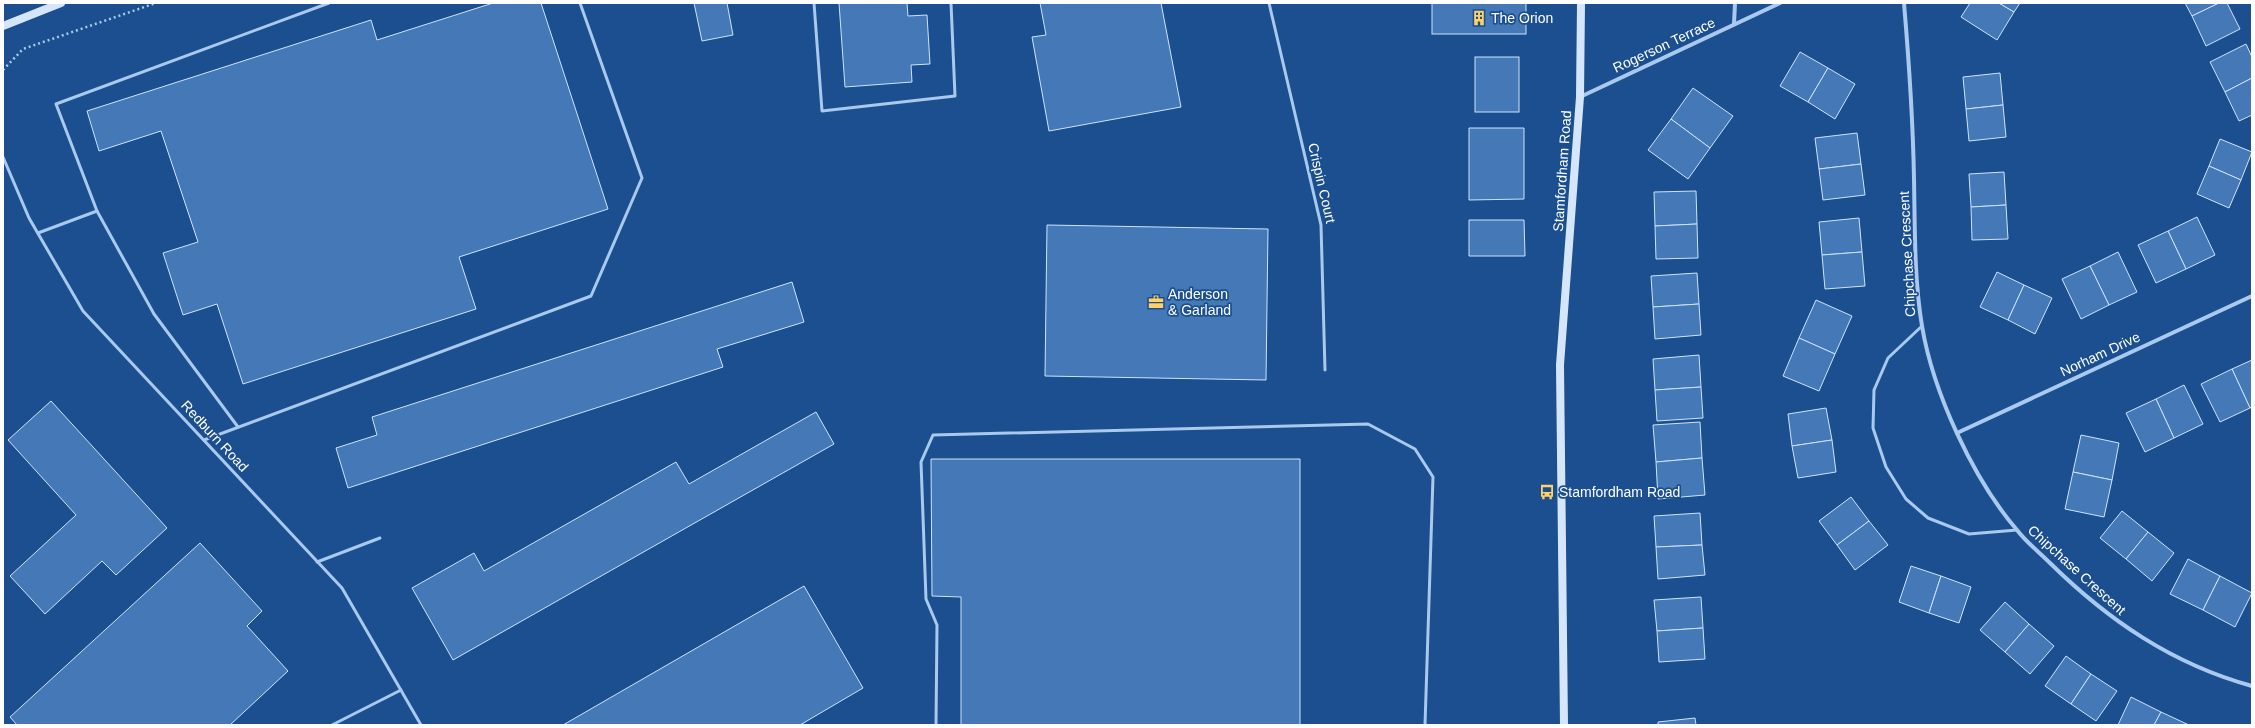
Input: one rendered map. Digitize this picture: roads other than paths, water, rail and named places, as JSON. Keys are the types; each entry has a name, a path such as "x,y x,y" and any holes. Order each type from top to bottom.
{"main road":[{"path":"3,26 61,3"},
{"name":"Stamfordham Road","path":"1564,725 1560,365 1580,97 1580,3"}],"street":[{"path":"1734,24 1735,3"},
{"name":"Rogerson Terrace","path":"1580,97 1780,3"},
{"name":"Chipchase Crescent","path":"1904,3 1912,116 1917,275 1922,326 1936,383 1958,433 1986,485 2017,530 2066,578 2119,623 2178,659 2252,686"},
{"name":"Norham Drive","path":"1958,433 2252,296"}],"lane":[{"path":"238,427 154,314 97,211 56,104 330,3"},
{"path":"204,440 591,296 642,178 580,3"},
{"path":"814,3 822,111 955,96 952,3"},
{"name":"Crispin Court","path":"1269,3 1321,225 1325,370"},
{"name":"Redburn Road","path":"3,157 29,218 83,311 342,588 421,725"},
{"path":"38,233 97,211"},
{"path":"1922,326 1888,358 1874,390 1873,428 1886,468 1906,499 1928,518 1969,534 2017,530"},
{"path":"936,725 937,625 926,599 921,462 933,435 1368,424 1415,449 1433,477 1425,725"},
{"path":"317,562 380,538"},
{"path":"332,725 401,690"}],"place":[{"name":"The Orion","path":"1479,18"},
{"name":"Anderson & Garland","path":"1156,302"},
{"name":"Stamfordham Road","path":"1547,492"}]}
